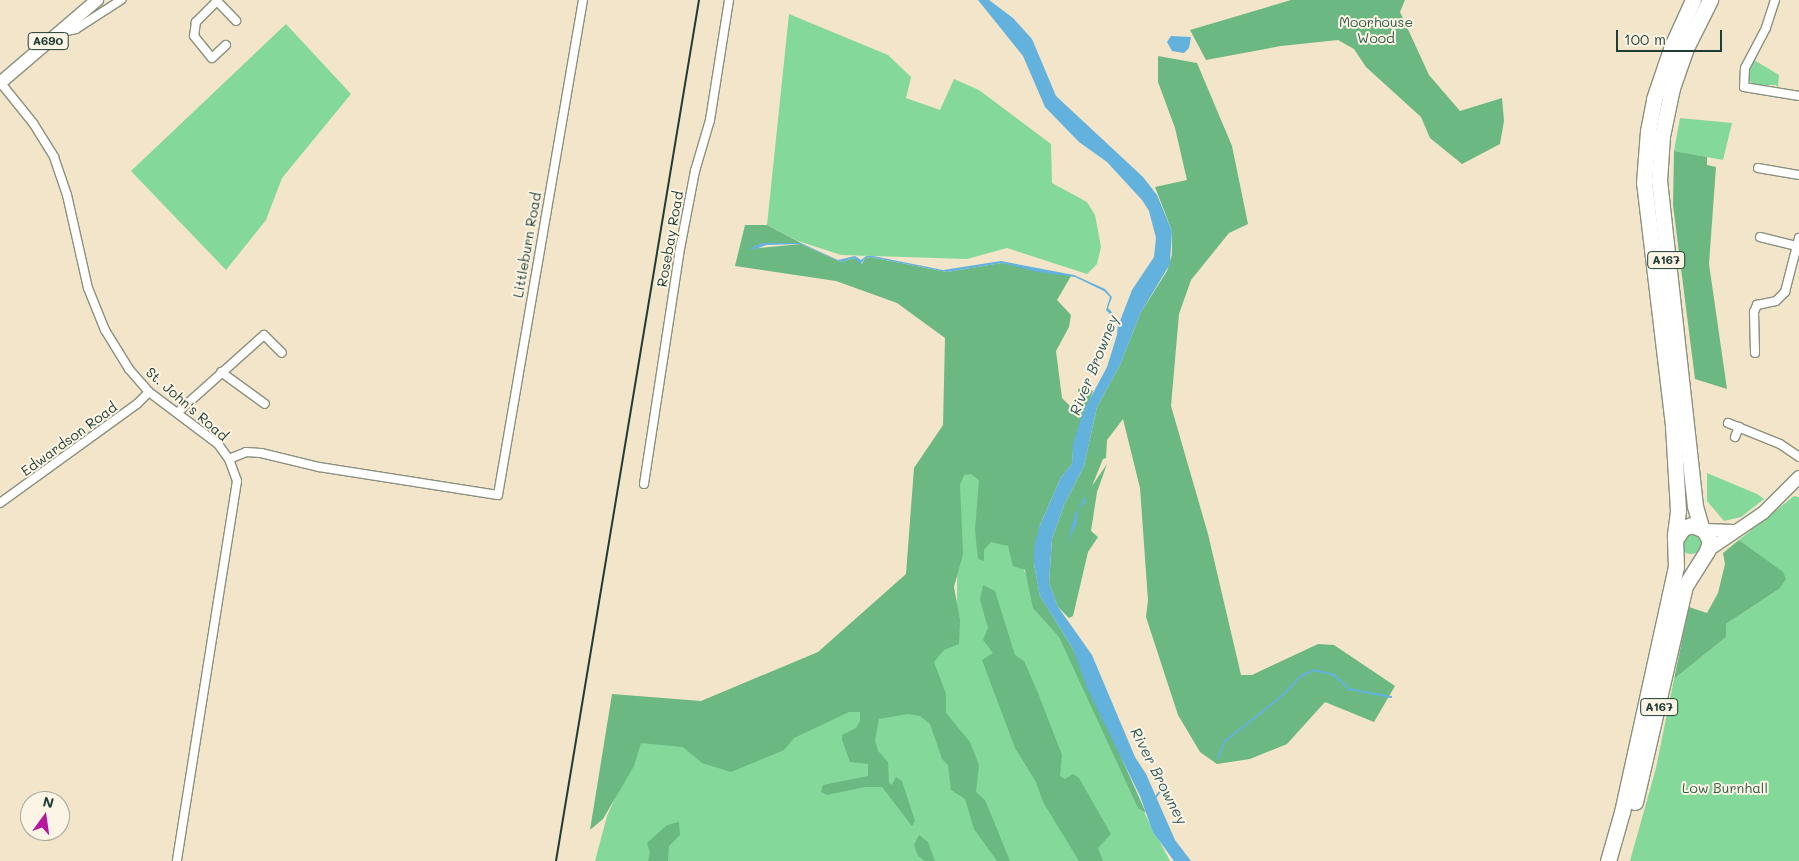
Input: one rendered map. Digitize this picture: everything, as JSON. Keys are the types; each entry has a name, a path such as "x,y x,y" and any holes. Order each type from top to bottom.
{"highway":[{"name":"A167","path":"1608,861 1622,812 1675,578 1678,510 1673,425 1644,182 1648,131 1654,99 1672,46 1693,0"},
{"name":"A167","path":"1703,528 1695,506 1659,181 1662,136 1672,88 1686,48 1710,0"},
{"path":"1692,525 1703,528 1709,538 1705,553 1690,558 1675,546 1683,528 1692,525"},
{"name":"A167","path":"1619,861 1657,718 1685,586 1705,553"}],"main road":[{"name":"A690","path":"0,82 97,0"},
{"path":"1705,553 1734,531 1763,513 1799,477"},
{"path":"1703,528 1734,531"}],"street":[{"path":"57,33 76,29 122,0"},
{"path":"226,45 212,58 194,36 196,22 217,0 236,21"},
{"name":"Littleburn Road","path":"229,459 246,452 261,453 319,467 498,495 583,0"},
{"name":"Rosebay Road","path":"644,484 682,238 711,114 730,0"},
{"path":"1776,0 1766,28 1745,68 1744,87 1799,96"},
{"name":"St. John's Road","path":"0,82 33,123 54,157 67,195 88,288 104,330 129,369 149,392 218,444 229,459 237,481 177,861"},
{"path":"1758,168 1799,176"},
{"path":"1755,353 1749,337 1755,302 1776,301 1786,292 1798,242 1760,238"},
{"path":"178,412 264,335 282,353"},
{"path":"221,372 265,404"},
{"name":"Edwardson Road","path":"0,503 138,404 149,392"},
{"path":"1728,423 1780,444 1799,457"},
{"path":"1735,437 1739,427"}],"green space":[{"name":"Moorhouse Wood","path":"1291,0 1405,0 1400,12 1429,75 1460,111 1502,98 1504,121 1500,144 1462,164 1430,138 1421,117 1366,67 1354,49 1338,40 1281,46 1206,60 1190,30"},
{"path":"789,14 888,55 911,77 906,98 940,110 954,79 979,90 1051,144 1052,183 1087,202 1095,215 1101,247 1097,264 1087,274 1007,248 967,259 841,255 798,241 767,225"},
{"path":"286,24 351,94 282,178 266,220 226,270 131,171"},
{"path":"1158,56 1197,63 1232,146 1248,224 1229,233 1191,280 1179,314 1171,406 1208,534 1241,675 1252,675 1318,644 1334,645 1395,686 1374,722 1325,702 1287,744 1250,759 1217,764 1200,752 1178,715 1146,617 1148,600 1140,488 1123,419 1107,440 1106,458 1103,459 1092,486 1107,464 1097,492 1091,531 1098,537 1088,552 1073,616 1069,618 1058,607 1049,583 1052,539 1064,505 1084,466 1097,407 1120,365 1141,312 1167,271 1172,255 1172,231 1155,187 1187,180 1175,128 1158,82"},
{"path":"1754,60 1779,75 1778,88 1776,85 1754,85 1747,78"},
{"path":"1680,118 1732,123 1723,160 1674,151"},
{"path":"1674,151 1707,157 1707,165 1716,167 1709,264 1727,389 1695,379 1673,205"},
{"path":"745,225 767,225 801,243 763,243 749,249 801,244 841,262 854,258 862,264 865,258 870,257 947,272 1002,263 1071,276 1057,300 1071,315 1069,327 1056,351 1062,398 1071,407 1079,399 1078,389 1086,387 1093,391 1073,449 1072,464 1061,477 1040,525 1034,564 1040,596 1073,649 1146,813 1138,808 1059,637 1033,608 1025,570 1013,566 1008,546 991,542 984,550 984,561 978,559 975,530 979,480 971,474 964,475 960,485 963,554 954,587 960,620 959,644 944,650 934,662 946,694 946,713 970,742 979,765 976,792 985,800 1010,861 997,861 974,829 965,799 951,790 948,765 942,759 930,724 920,716 908,714 879,719 875,740 878,751 888,762 889,783 892,785 896,777 902,781 915,821 912,826 882,787 865,787 827,795 821,792 823,785 868,776 868,764 850,762 842,740 842,735 856,728 860,721 860,712 849,712 794,738 784,750 731,772 702,763 683,747 641,743 634,766 603,819 590,830 612,694 701,701 818,652 906,574 914,468 943,425 945,338 897,303 836,281 735,266"},
{"path":"958,470 982,475 992,523 1031,581 1057,627 1136,797 1170,861 595,861 607,816 634,757 637,739 947,647 957,599"},
{"path":"1707,473 1757,494 1764,499 1741,517 1724,521 1707,501"},
{"name":"Low Burnhall","path":"1794,496 1799,497 1799,861 1630,861 1656,768 1674,679 1726,637 1726,624 1779,589 1758,554 1739,540"},
{"path":"1687,532 1695,532 1702,539 1702,547 1695,554 1687,554 1680,547 1680,539"},
{"path":"1739,540 1783,572 1786,579 1779,589 1726,624 1726,637 1674,679 1689,607 1707,613 1718,593 1725,564 1723,553"},
{"path":"983,585 995,591 1015,655 1024,661 1038,693 1062,755 1060,776 1065,779 1073,774 1079,778 1111,834 1098,848 1103,861 1079,861 1043,802 1036,782 1015,748 982,660 993,653 983,640 988,628 980,600"},
{"path":"679,822 680,835 669,846 668,861 648,861 650,852 647,843 667,825"},
{"path":"919,835 928,842 935,861 925,861 918,856 914,845"}],"water":[{"path":"978,0 989,0 1013,18 1032,39 1056,96 1143,177 1157,195 1172,231 1170,264 1141,312 1120,365 1097,407 1084,466 1064,505 1052,539 1049,583 1058,607 1092,655 1135,757 1146,774 1175,840 1191,861 1174,861 1153,832 1140,796 1087,688 1073,649 1040,596 1034,564 1034,547 1040,525 1061,477 1072,464 1073,443 1084,410 1107,367 1117,335 1118,322 1106,310 1110,297 1104,291 1075,277 1037,272 1002,263 947,272 870,257 865,258 861,264 854,258 841,262 801,244 766,245 756,249 748,249 763,243 801,243 838,260 855,256 861,260 866,256 873,256 943,270 1001,261 1074,275 1105,289 1112,297 1108,308 1120,321 1132,290 1154,257 1156,238 1149,211 1142,200 1107,162 1079,142 1045,107 1023,56"},
{"path":"1171,36 1191,37 1189,48 1184,53 1172,51 1167,42"},
{"path":"1085,496 1086,502 1078,509 1077,523 1067,544 1075,514"}],"waterway":[{"path":"1218,758 1224,742 1282,696 1301,676 1314,670 1334,675 1349,689 1391,697"},
{"name":"River Browney","path":"1155,798 1164,786"}],"railway":[{"path":"556,861 699,0"}]}
